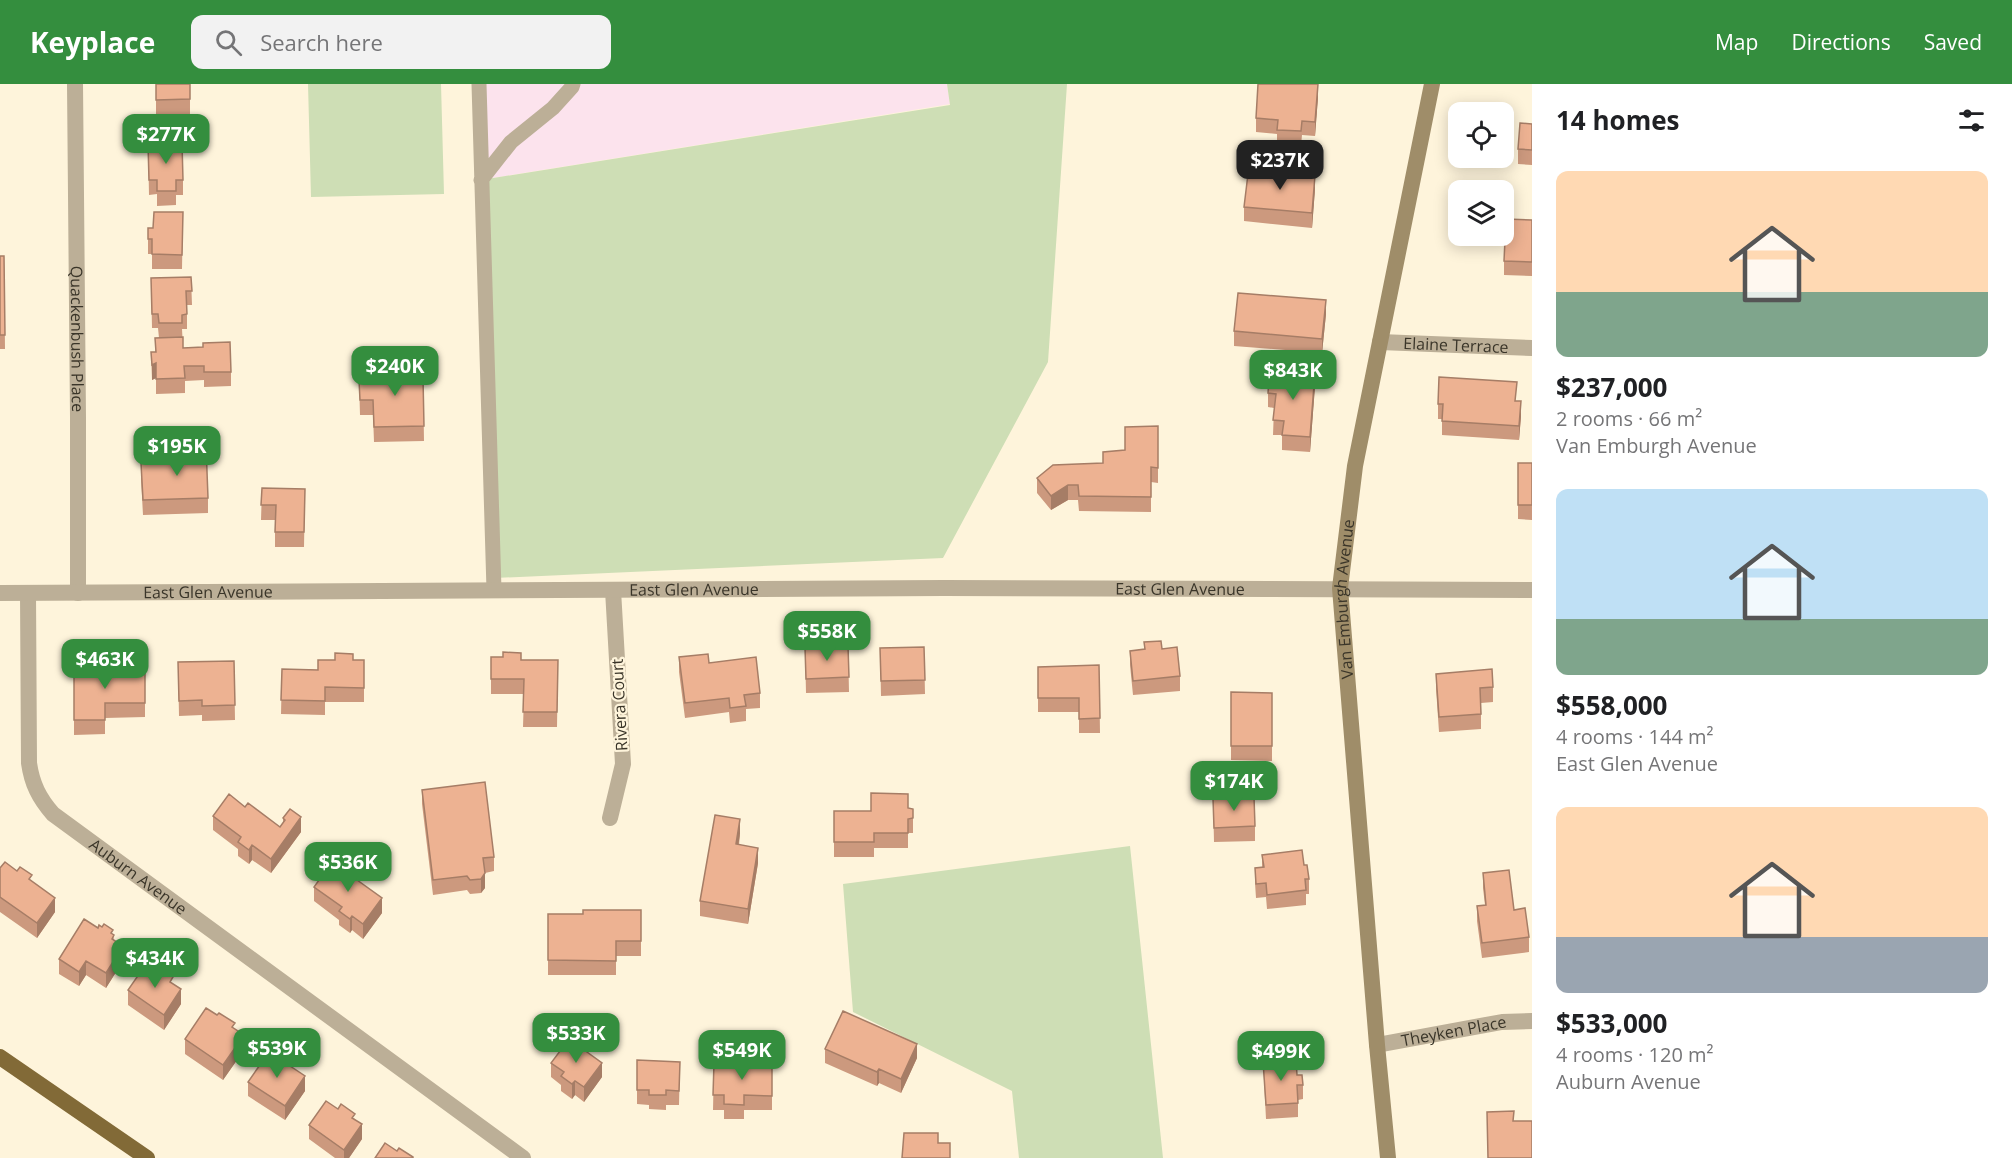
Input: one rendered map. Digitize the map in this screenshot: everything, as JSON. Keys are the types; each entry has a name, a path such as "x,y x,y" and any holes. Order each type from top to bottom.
{"highway":[{"path":"0,1057 147,1158"}],"main road":[{"name":"Van Emburgh Avenue","path":"1388,1158 1340,588 1355,466 1432,84"}],"street":[{"name":"Quackenbush Place","path":"75,84 78,593"},
{"name":"Elaine Terrace","path":"1380,342 1532,348"},
{"name":"East Glen Avenue","path":"0,593 1340,588 1532,590"},
{"name":"Rivera Court","path":"610,818 623,764 613,590"},
{"name":"Auburn Avenue","path":"28,593 29,763 35,791 43,802 54,814 523,1158"},
{"name":"Theyken Place","path":"1377,1045 1502,1022 1532,1021"}],"lane":[{"path":"479,84 494,590"},
{"path":"481,180 511,142 553,108 573,84"}],"shaded area":[{"path":"479,84 947,84 950,104 481,180"}],"green space":[{"path":"308,84 441,84 444,194 311,197"},
{"path":"947,84 1067,84 1048,362 943,558 495,578 481,180 950,105"},
{"path":"1130,846 1163,1158 1019,1158 1012,1091 853,1012 843,884"}],"building":[{"path":"156,84 190,84 190,99 156,100"},
{"path":"1258,84 1318,84 1315,122 1302,121 1301,131 1277,130 1278,120 1256,118"},
{"path":"1520,123 1532,124 1532,150 1518,149"},
{"path":"182,143 183,180 176,180 176,191 157,191 157,180 149,180 148,144"},
{"path":"1254,169 1315,175 1312,213 1244,207 1248,174 1254,174"},
{"path":"154,212 183,212 182,255 152,254 152,239 148,239 148,228 153,228"},
{"path":"1514,219 1532,220 1532,262 1504,261 1505,246 1514,246"},
{"path":"0,256 4,256 5,335 0,335"},
{"path":"191,277 192,291 186,291 187,314 182,315 182,323 159,323 158,314 152,314 151,278"},
{"path":"1238,293 1326,300 1322,339 1234,331"},
{"path":"183,337 183,348 203,347 203,343 230,342 231,372 204,372 204,366 184,366 185,378 156,379 156,363 152,365 151,352 156,352 155,338"},
{"path":"378,365 407,365 407,378 423,378 424,426 374,427 373,400 360,400 359,380 378,379"},
{"path":"1275,369 1315,372 1310,437 1282,435 1284,421 1273,420 1276,394 1268,393 1269,378 1274,379"},
{"path":"1439,377 1517,382 1515,401 1521,401 1519,426 1442,421 1443,404 1438,404"},
{"path":"1158,426 1158,468 1151,467 1151,497 1079,496 1078,485 1068,485 1051,496 1037,478 1053,465 1103,463 1103,452 1125,450 1125,427"},
{"path":"206,445 208,498 143,500 141,463 183,462 182,446"},
{"path":"1518,463 1532,463 1532,505 1518,505"},
{"path":"262,488 305,489 304,532 275,532 276,505 261,505"},
{"path":"1161,641 1162,649 1177,647 1180,676 1133,681 1130,651 1145,649 1144,642"},
{"path":"848,646 849,677 806,679 805,648"},
{"path":"924,647 925,680 881,681 880,648"},
{"path":"503,652 521,653 521,660 558,660 557,712 523,712 524,679 491,679 491,657 503,657"},
{"path":"335,653 353,654 353,660 364,660 364,688 325,687 325,701 281,700 282,669 318,670 318,660 335,660"},
{"path":"708,654 709,663 756,657 760,693 744,695 746,706 730,708 729,698 685,703 679,657"},
{"path":"89,658 106,658 106,669 119,669 119,674 145,673 145,703 105,703 105,720 74,720 74,671 89,671"},
{"path":"234,661 235,705 202,706 202,700 179,701 178,662"},
{"path":"1099,665 1100,718 1079,719 1079,698 1038,698 1038,667"},
{"path":"1492,669 1493,687 1480,688 1481,714 1439,717 1436,674"},
{"path":"1231,692 1272,693 1272,746 1231,746"},
{"path":"485,782 494,857 483,858 485,873 481,879 470,880 467,876 433,880 422,790"},
{"path":"871,793 908,794 908,808 913,809 913,818 908,819 908,833 874,833 874,842 834,842 834,811 871,811"},
{"path":"229,794 245,807 248,803 280,827 290,809 301,817 271,859 252,845 249,850 238,842 241,837 213,816"},
{"path":"1254,797 1255,826 1214,828 1213,799"},
{"path":"715,815 740,819 736,844 758,848 748,909 700,901"},
{"path":"1302,850 1309,879 1305,879 1306,890 1267,895 1266,883 1256,884 1255,868 1264,867 1262,855"},
{"path":"5,862 17,871 20,867 32,875 29,879 55,898 37,923 0,897 0,868"},
{"path":"332,862 382,898 363,924 339,911 342,907 314,887"},
{"path":"1509,870 1514,910 1525,908 1529,937 1482,943 1477,906 1486,905 1483,873"},
{"path":"583,910 641,910 641,941 616,941 616,961 548,960 548,914 583,914"},
{"path":"84,919 98,928 99,925 102,927 104,924 113,930 112,939 123,946 106,973 86,961 79,972 59,959"},
{"path":"146,964 157,971 159,967 173,977 170,982 181,989 164,1015 128,990"},
{"path":"206,1008 235,1023 232,1027 244,1035 223,1065 185,1039"},
{"path":"843,1011 917,1044 901,1079 879,1069 877,1072 825,1049"},
{"path":"569,1039 602,1063 584,1087 575,1081 572,1084 561,1076 564,1072 551,1063"},
{"path":"269,1052 305,1076 285,1106 248,1082"},
{"path":"1296,1059 1297,1075 1302,1075 1303,1085 1297,1085 1298,1103 1266,1105 1263,1061"},
{"path":"637,1060 680,1062 679,1091 666,1090 666,1095 649,1095 649,1090 637,1090"},
{"path":"714,1063 772,1063 772,1096 744,1095 744,1105 724,1104 724,1095 713,1095"},
{"path":"326,1101 338,1109 341,1104 355,1114 352,1118 362,1124 344,1150 309,1125"},
{"path":"1514,1111 1513,1121 1532,1121 1532,1158 1488,1158 1487,1112"},
{"path":"904,1133 938,1133 938,1143 950,1143 950,1158 902,1158"},
{"path":"385,1143 397,1151 399,1148 413,1158 375,1158"}]}
